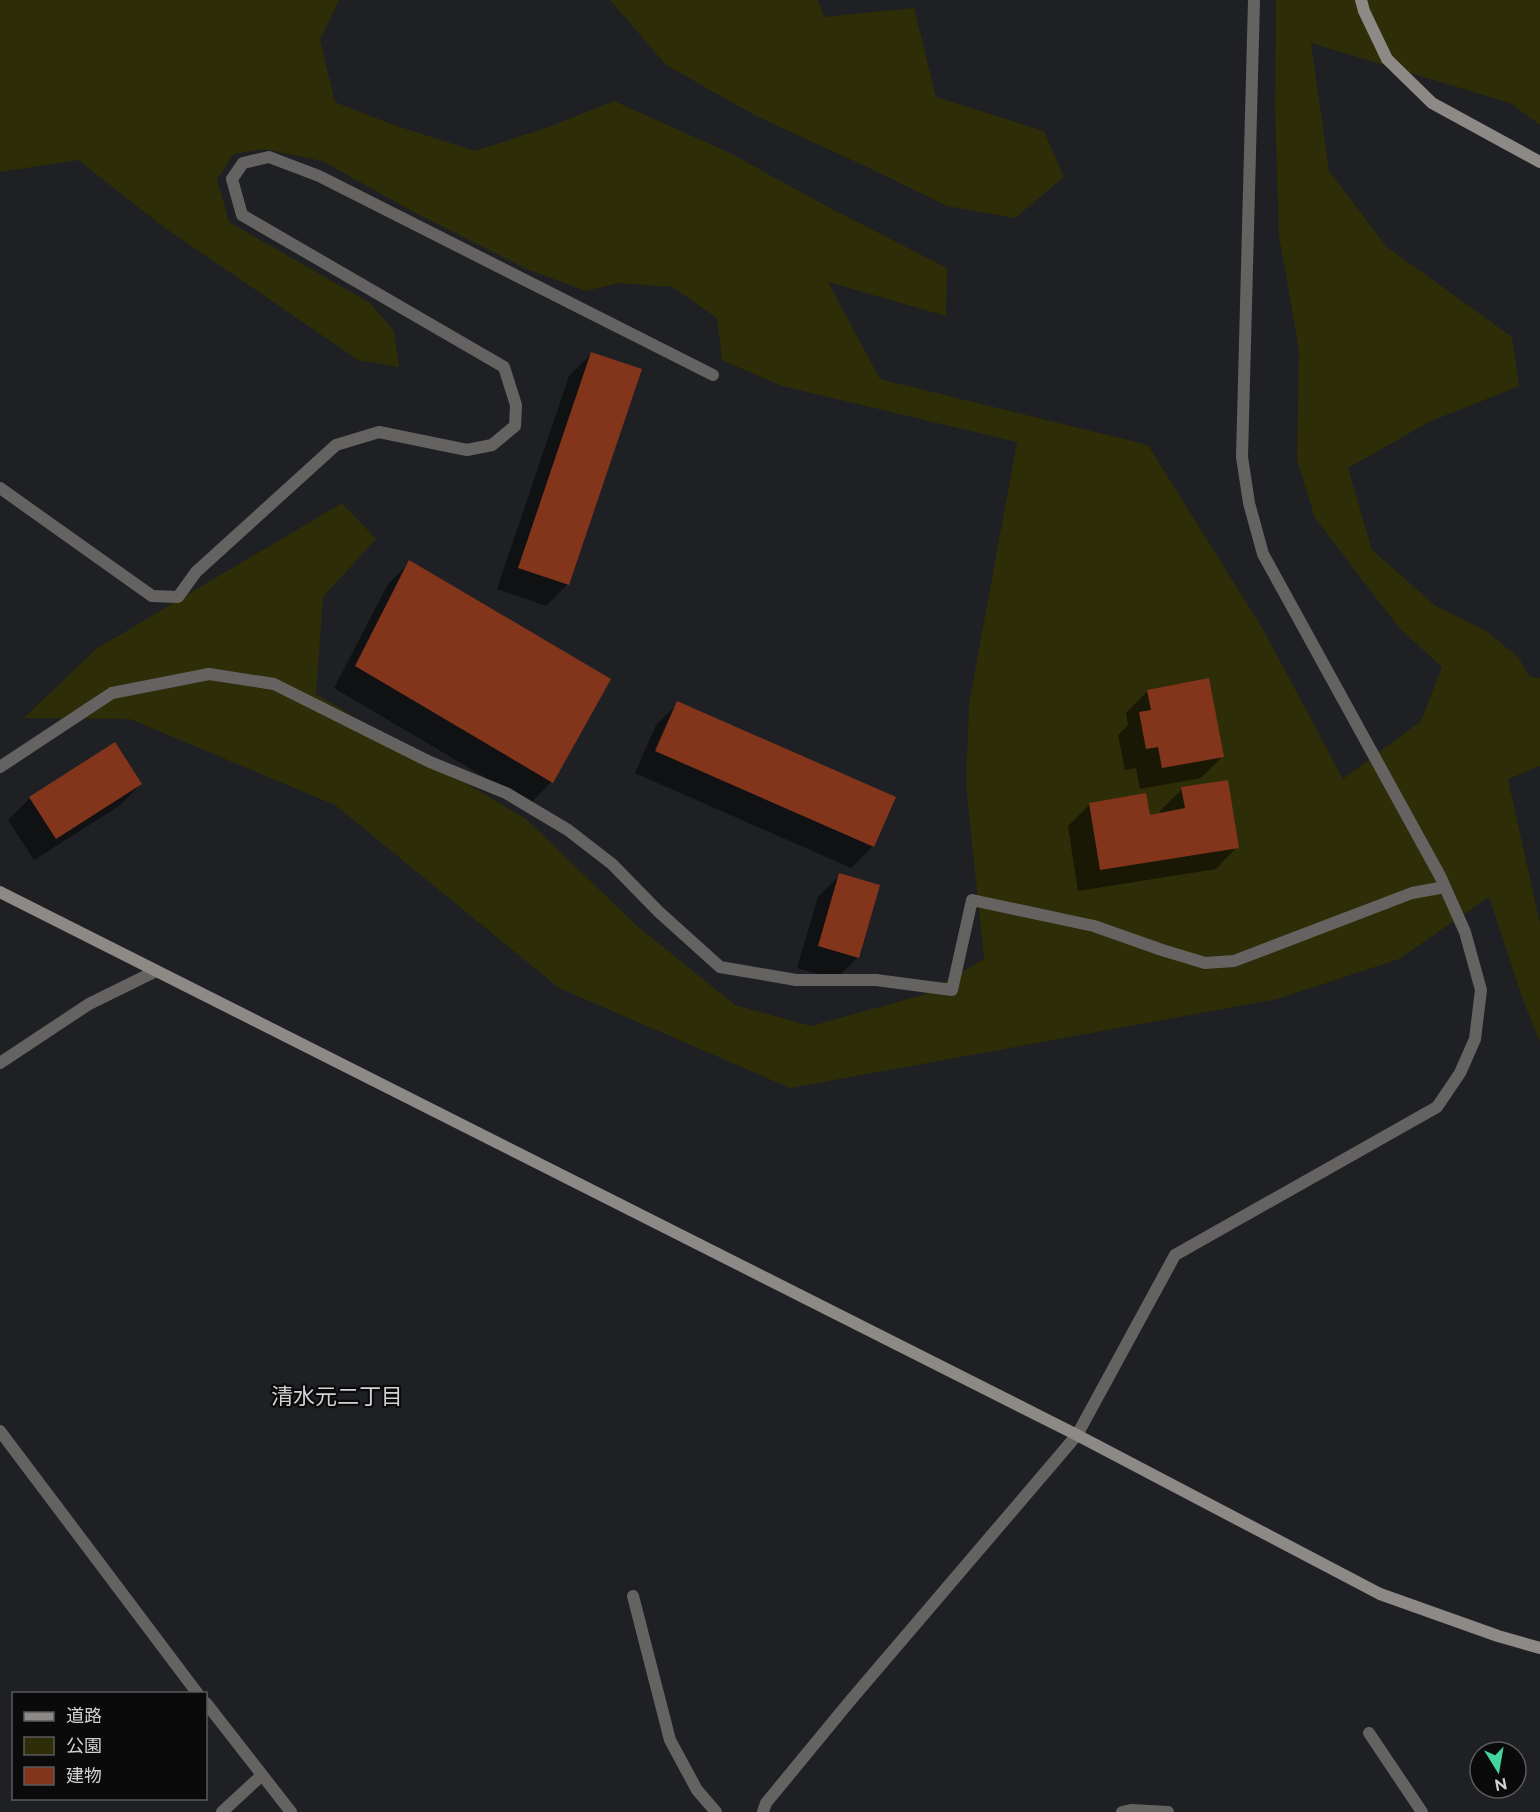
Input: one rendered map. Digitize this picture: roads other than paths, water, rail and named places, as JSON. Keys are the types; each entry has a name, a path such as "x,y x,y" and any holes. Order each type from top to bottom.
{"street":[{"path":"763,1812 766,1803 843,1709 1077,1435 1175,1255 1437,1107 1461,1073 1475,1039 1481,990 1465,932 1444,887 1263,554 1249,502 1242,457 1254,0"},
{"path":"1361,0 1387,59 1432,103 1540,162"},
{"path":"0,488 152,596 178,597 196,572 336,445 379,432 467,450 492,445 515,426 516,405 504,367 242,215 232,179 243,163 269,157 319,176 713,375"},
{"path":"0,767 112,693 209,674 274,684 430,762 506,793 568,830 612,864 658,912 720,967 796,980 876,980 952,990 972,900 1094,926 1205,963 1234,961 1412,893 1444,887"},
{"path":"0,892 1077,1435 1380,1594 1498,1636 1540,1648"},
{"path":"0,1063 89,1004 156,971"},
{"path":"0,1431 196,1692"},
{"path":"633,1596 670,1740 697,1790 716,1812"},
{"path":"207,1705 291,1812"},
{"path":"1369,1733 1422,1812"},
{"path":"222,1812 262,1775"},
{"path":"1122,1812 1131,1810 1168,1812"}],"district":[{"name":"清水元二丁目","path":"337,1396"}]}
